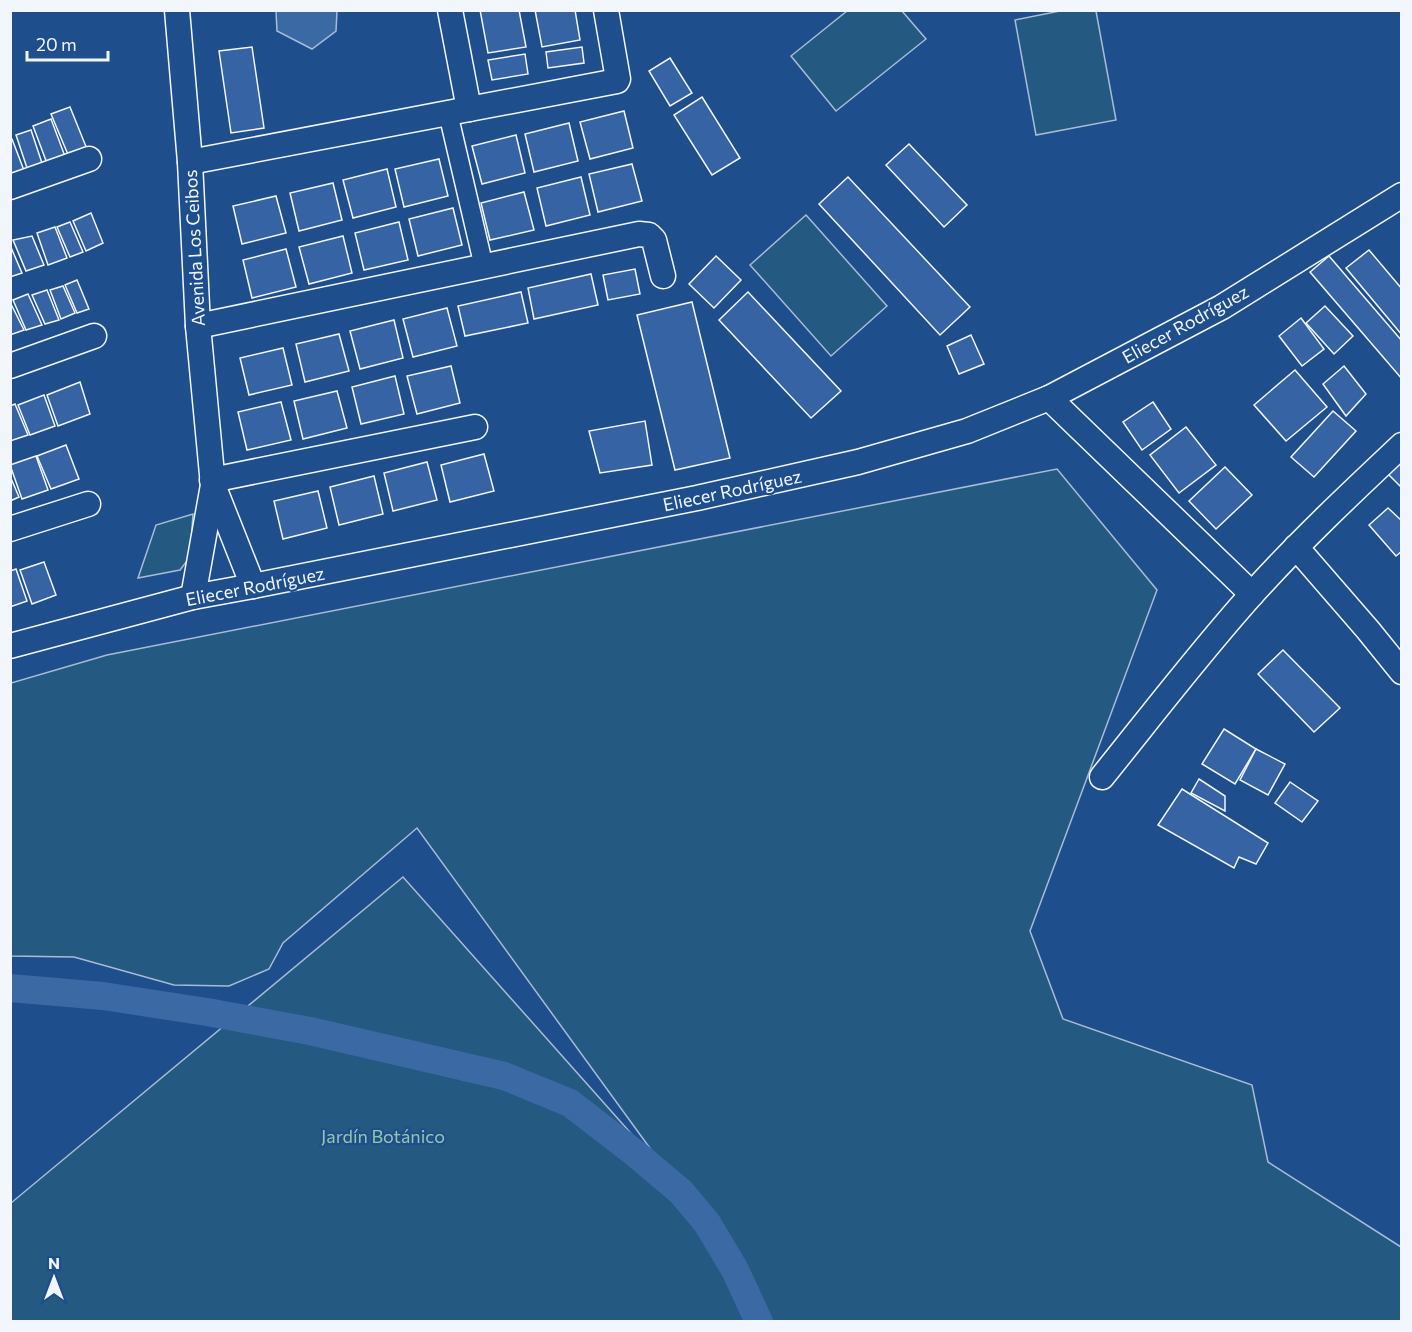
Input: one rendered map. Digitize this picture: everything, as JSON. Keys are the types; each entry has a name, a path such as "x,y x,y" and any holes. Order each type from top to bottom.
{"street":[{"name":"Avenida Los Ceibos","path":"177,10 190,162 198,326 213,483"},
{"path":"450,10 458,111 484,267"},
{"path":"190,162 617,81 606,10"},
{"path":"10,187 89,159"},
{"name":"Eliecer Rodríguez","path":"10,646 193,597 686,501 858,462 967,431 1049,398 1222,307 1401,195"},
{"path":"198,326 644,234 654,240 663,276"},
{"path":"10,366 94,336"},
{"path":"1049,398 1252,594"},
{"path":"213,483 475,427"},
{"path":"1102,777 1252,594 1296,547 1401,445"},
{"path":"213,483 253,586"},
{"path":"193,597 213,483"},
{"path":"10,529 88,504"},
{"path":"1296,547 1401,672"}],"green space":[{"path":"1065,10 1096,11 1116,120 1036,135 1015,20"},
{"path":"847,11 902,11 926,39 836,111 791,56"},
{"path":"806,215 887,306 831,356 750,265"},
{"name":"Jardín Botánico","path":"1057,469 1157,590 1030,931 1063,1019 1252,1085 1268,1162 1401,1247 1401,1321 11,1321 11,1203 403,877 676,1184 417,828 283,943 269,969 229,986 174,985 74,957 11,956 11,683 107,655"},
{"path":"193,514 190,557 180,570 138,578 156,525"}],"shaded area":[{"path":"276,11 337,11 336,31 312,49 277,31"}],"building":[{"path":"480,10 519,10 526,47 488,53"},
{"path":"535,10 575,10 580,40 542,47"},
{"path":"252,47 264,128 231,133 219,51"},
{"path":"582,47 584,63 548,68 546,52"},
{"path":"525,54 528,74 492,80 488,60"},
{"path":"670,58 692,93 670,106 649,71"},
{"path":"702,97 740,158 712,175 674,115"},
{"path":"70,107 87,149 69,157 51,114"},
{"path":"624,111 633,148 590,159 580,122"},
{"path":"51,119 66,159 48,166 33,126"},
{"path":"569,123 578,161 534,172 525,134"},
{"path":"31,130 43,166 28,171 16,135"},
{"path":"516,135 525,173 482,184 472,146"},
{"path":"10,139 12,139 25,173 13,177 10,171"},
{"path":"909,144 967,205 944,227 886,165"},
{"path":"439,159 448,196 404,207 395,169"},
{"path":"632,164 642,201 598,212 589,174"},
{"path":"387,169 396,207 353,218 343,180"},
{"path":"581,177 590,215 546,226 537,188"},
{"path":"848,177 970,307 940,335 819,204"},
{"path":"333,183 342,220 299,231 290,193"},
{"path":"524,192 534,230 490,240 481,203"},
{"path":"276,196 286,233 242,244 233,206"},
{"path":"453,208 462,245 418,256 409,219"},
{"path":"91,213 103,243 86,251 73,221"},
{"path":"70,222 83,252 70,257 57,227"},
{"path":"399,222 408,260 364,270 355,233"},
{"path":"55,227 67,258 48,265 37,233"},
{"path":"32,236 44,265 26,271 13,240"},
{"path":"343,236 352,273 309,284 299,247"},
{"path":"10,245 22,273 10,277"},
{"path":"286,249 296,287 252,298 243,260"},
{"path":"1369,250 1402,289 1402,335 1346,268"},
{"path":"716,256 741,280 714,308 689,284"},
{"path":"1329,256 1402,341 1402,379 1310,272"},
{"path":"635,269 640,294 608,300 603,275"},
{"path":"591,274 598,305 534,319 528,288"},
{"path":"77,280 89,309 77,313 65,285"},
{"path":"63,286 75,313 61,319 50,290"},
{"path":"47,290 59,320 45,324 32,295"},
{"path":"521,292 528,323 465,336 458,306"},
{"path":"748,292 841,391 811,418 719,320"},
{"path":"28,294 42,325 26,330 13,300"},
{"path":"10,302 24,330 10,335"},
{"path":"692,302 730,458 675,470 637,315"},
{"path":"1325,306 1353,336 1334,354 1306,323"},
{"path":"447,308 457,346 413,357 403,319"},
{"path":"1301,318 1324,349 1302,366 1279,336"},
{"path":"394,320 403,358 360,369 350,331"},
{"path":"339,334 349,371 305,382 296,344"},
{"path":"971,335 984,364 959,374 947,346"},
{"path":"283,348 292,385 249,395 240,358"},
{"path":"451,366 460,403 417,414 407,376"},
{"path":"1344,366 1366,394 1346,416 1323,384"},
{"path":"1295,370 1327,407 1286,441 1254,405"},
{"path":"395,376 404,414 361,424 352,387"},
{"path":"80,382 90,414 58,426 47,395"},
{"path":"337,391 347,428 303,439 294,401"},
{"path":"44,395 55,426 30,435 18,405"},
{"path":"281,402 291,440 247,450 238,412"},
{"path":"1153,402 1171,429 1142,450 1123,422"},
{"path":"15,404 28,435 10,441 10,406"},
{"path":"1333,411 1356,431 1314,477 1291,457"},
{"path":"645,421 652,465 600,473 589,431"},
{"path":"1186,427 1216,465 1179,493 1150,455"},
{"path":"66,445 79,479 51,489 37,456"},
{"path":"484,454 494,491 450,502 441,465"},
{"path":"36,456 48,490 22,499 10,465"},
{"path":"1396,459 1402,464 1402,488 1385,471"},
{"path":"427,462 437,500 393,511 384,473"},
{"path":"1225,467 1252,495 1216,529 1189,501"},
{"path":"10,476 19,497 10,501"},
{"path":"374,476 383,514 339,525 330,487"},
{"path":"318,491 327,528 283,539 274,501"},
{"path":"1388,508 1402,521 1402,551 1396,556 1369,525"},
{"path":"44,562 56,595 32,604 20,570"},
{"path":"16,569 27,601 10,607 10,571"},
{"path":"1283,650 1340,708 1314,732 1258,674"},
{"path":"1224,729 1256,749 1235,784 1202,764"},
{"path":"1256,749 1285,764 1268,795 1240,780"},
{"path":"1199,779 1225,796 1225,811 1191,793"},
{"path":"1290,782 1318,801 1302,822 1275,803"},
{"path":"1182,789 1268,843 1256,864 1239,857 1234,868 1158,825"}],"waterway":[{"path":"10,988 103,996 310,1031 504,1076 570,1103 681,1192 707,1223 735,1270 759,1322"}]}
